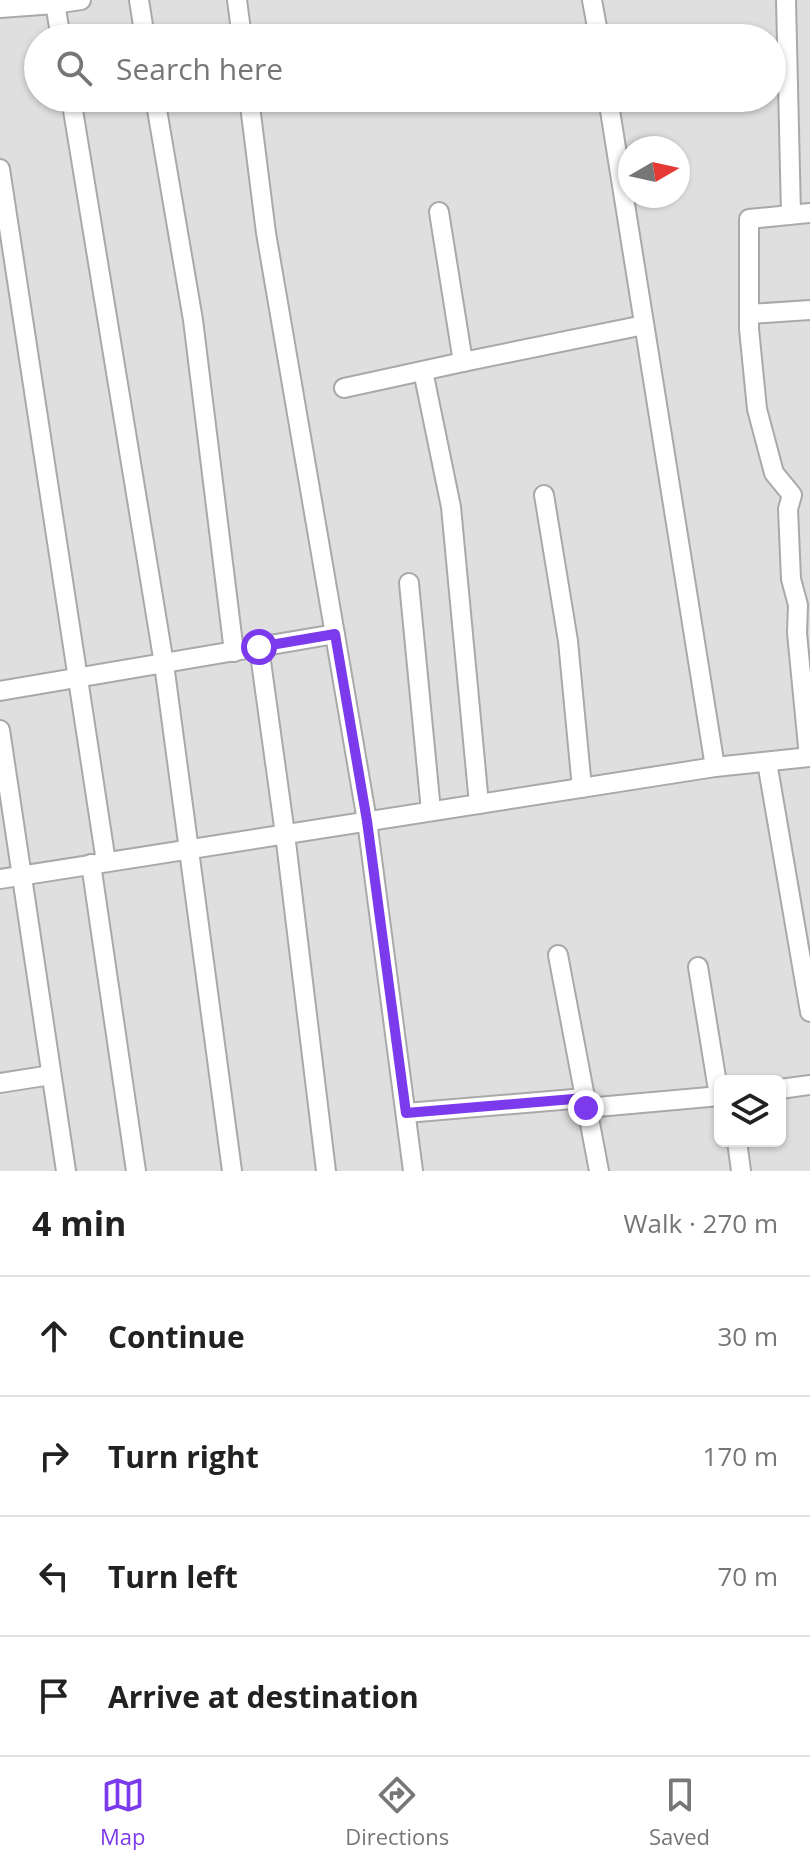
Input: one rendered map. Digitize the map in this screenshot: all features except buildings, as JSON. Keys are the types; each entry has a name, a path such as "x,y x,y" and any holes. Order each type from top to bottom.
{"street":[{"path":"0,8 81,0"},
{"path":"139,0 143,24"},
{"path":"237,0 240,24"},
{"path":"592,0 596,24"},
{"path":"0,879 715,767 810,757 797,633 798,605 791,579 788,509 792,495 774,473 757,409 749,314 749,219 801,214 786,0"},
{"path":"55,4 59,24"},
{"path":"73,112 164,664 232,1171"},
{"path":"157,112 193,320 234,652"},
{"path":"251,112 266,233 367,821 413,1171"},
{"path":"610,112 715,767"},
{"path":"0,169 77,678 136,1171"},
{"path":"439,212 463,362"},
{"path":"749,314 810,310"},
{"path":"344,388 644,325"},
{"path":"423,371 451,507 479,804"},
{"path":"544,495 568,641 582,788"},
{"path":"409,583 431,811"},
{"path":"0,691 335,634"},
{"path":"259,647 326,1171"},
{"path":"0,730 66,1171"},
{"path":"767,762 810,1012"},
{"path":"558,955 599,1171"},
{"path":"698,967 716,1075"},
{"path":"0,1083 51,1075"},
{"path":"786,1088 810,1085"},
{"path":"406,1113 714,1096"},
{"path":"738,1147 741,1171"}],"shaded area":[{"path":"0,0 810,0 810,1171 0,1171"}],"route":[{"path":"259,647 335,634 367,821 406,1113 585,1098 586,1108"}]}
